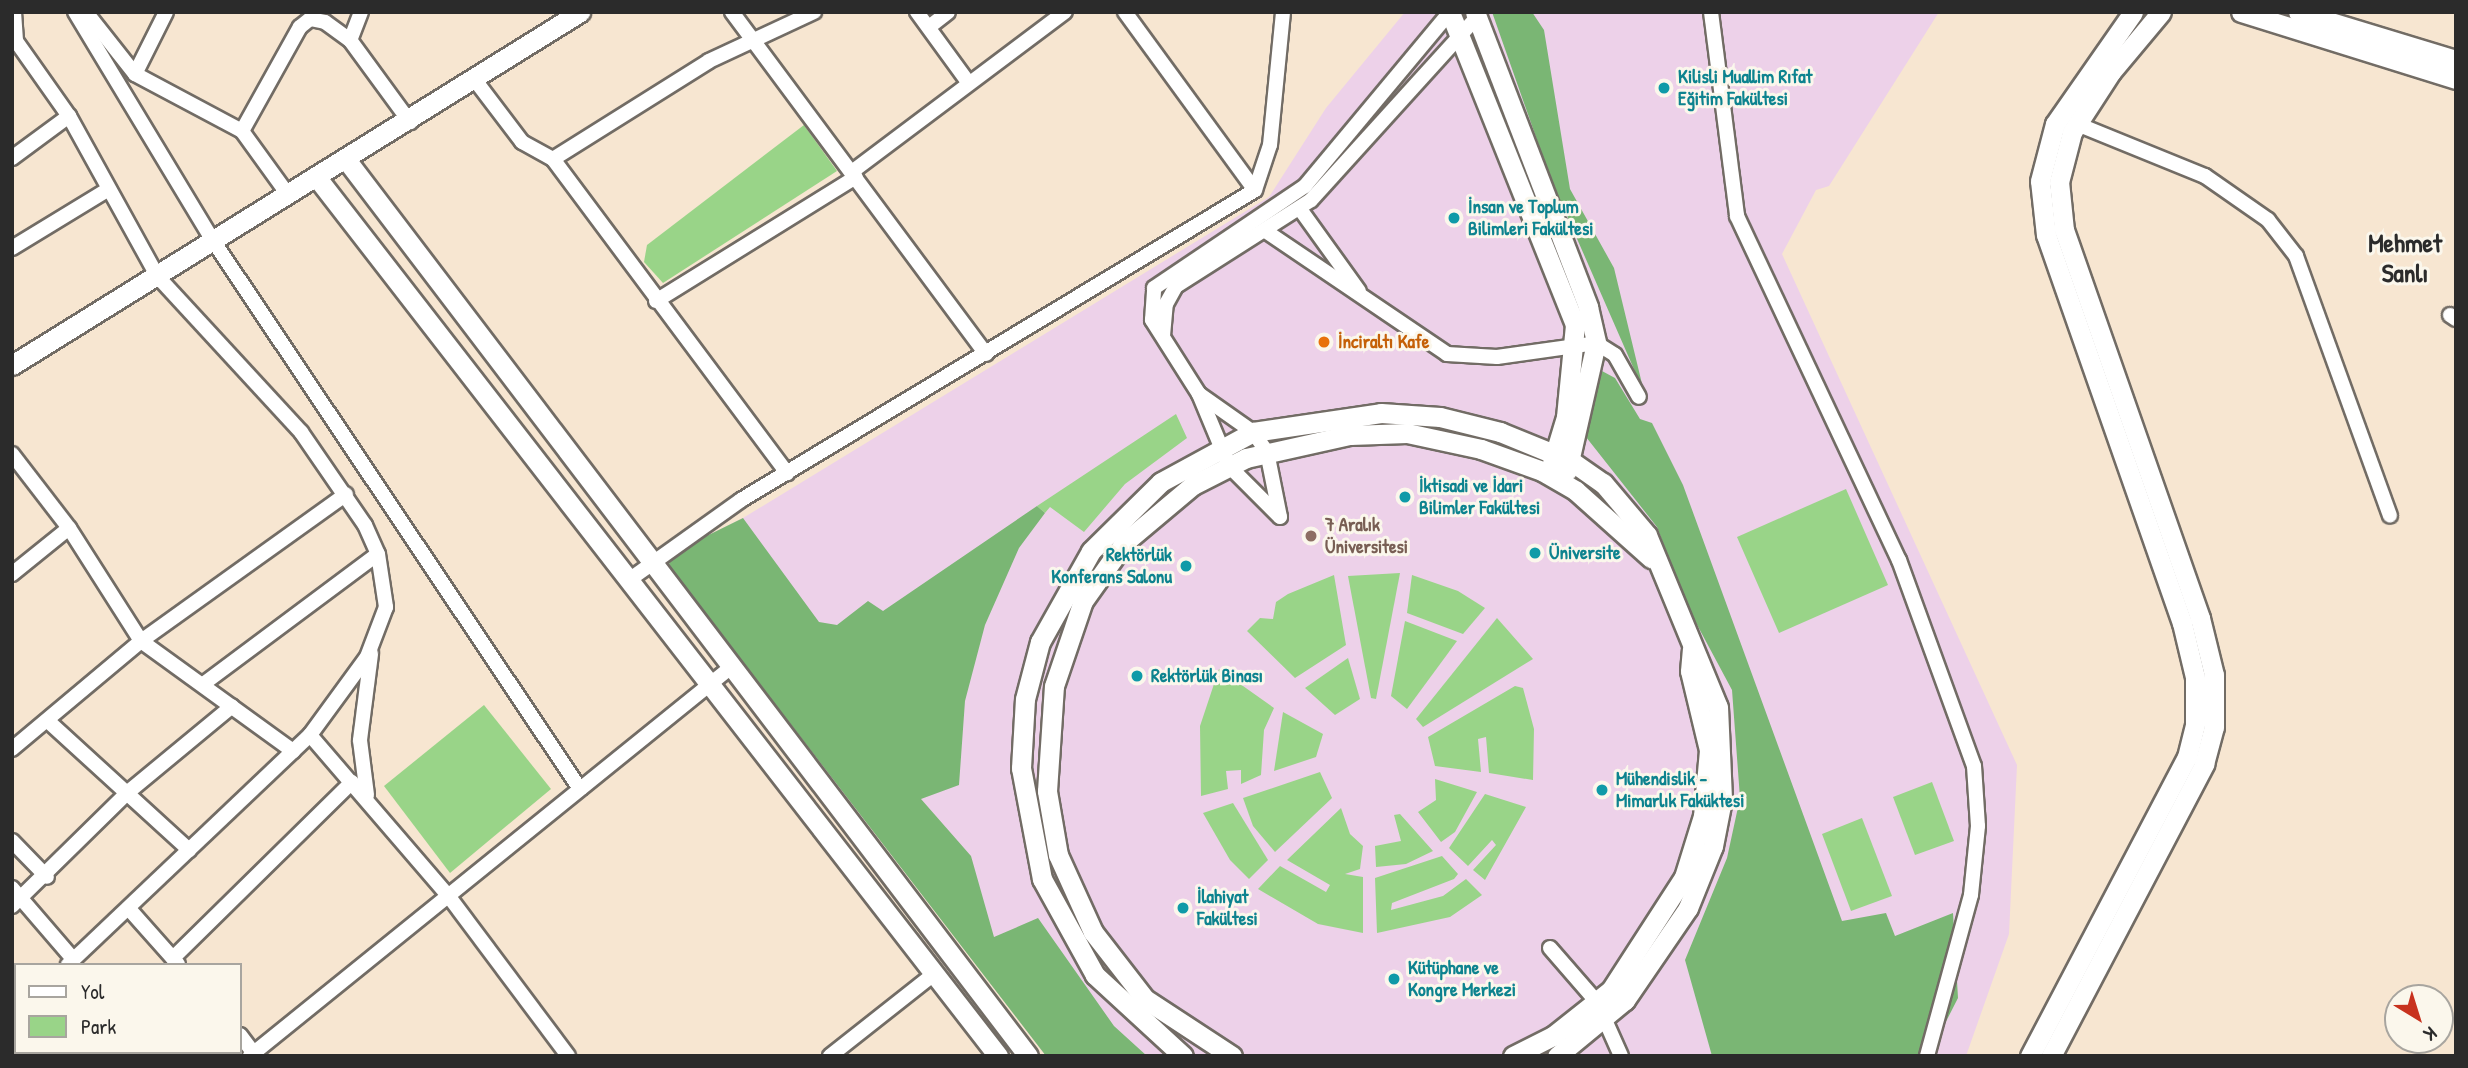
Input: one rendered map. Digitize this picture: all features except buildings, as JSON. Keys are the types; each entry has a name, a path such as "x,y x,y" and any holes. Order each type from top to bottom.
{"street":[{"path":"14,12 16,41 69,116 107,190 158,277 301,432 345,494 378,554 386,607 372,648 360,740 367,795"},
{"path":"75,12 214,242 579,789"},
{"path":"86,12 135,74 242,131 289,196"},
{"path":"135,74 166,12"},
{"path":"350,40 361,12"},
{"path":"12,365 348,162 580,12"},
{"path":"732,12 986,354"},
{"path":"553,159 709,61 814,12"},
{"path":"917,12 968,82"},
{"path":"929,27 948,12"},
{"path":"656,301 854,174 968,82 1065,12"},
{"path":"1125,12 1255,190"},
{"path":"629,580 647,562 787,473 1255,190 1269,145 1283,12"},
{"path":"1199,394 1253,432 1267,452 1280,517 1229,467 1199,394 1149,313 1154,288 1305,186 1450,12 1570,304 1573,342 1564,457"},
{"path":"1711,12 1737,216 1899,560 1974,766 1978,826 1971,895 1927,1056"},
{"path":"2046,1053 2187,757 2195,725 2195,677 2182,623 2046,235 2040,181 2055,124 2133,12"},
{"path":"2046,1053 2204,764 2214,727 2214,675 2200,618 2064,230 2059,182 2077,124 2161,12"},
{"path":"2241,12 2456,79"},
{"path":"2298,12 2456,60"},
{"path":"1163,336 1166,304 1176,286 1267,232 1300,209 1476,15 1588,307 1596,343 1564,457 1555,478"},
{"path":"242,131 300,27 310,19 325,22 350,40 410,122"},
{"path":"475,80 522,142 553,159 656,301 787,473"},
{"path":"12,158 69,116"},
{"path":"2077,124 2205,176 2268,220 2301,267 2390,516"},
{"path":"348,162 647,562 1028,1056"},
{"path":"318,179 998,1056"},
{"path":"12,248 107,190"},
{"path":"1300,209 1364,298"},
{"path":"1267,232 1364,298 1460,358 1573,342 1596,343 1615,355 1639,397"},
{"path":"1184,1056 1110,993 1060,920 1030,837 1020,736 1040,642 1070,580 1143,496 1219,447 1253,432 1353,415 1415,414 1483,426 1564,457 1636,519 1692,649 1708,676 1722,735 1713,846 1679,926 1557,1056"},
{"path":"1232,1056 1158,1010 1093,932 1058,855 1047,763 1054,687 1083,601 1155,513 1229,467 1267,452 1350,435 1407,433 1481,449 1555,478 1651,558"},
{"path":"12,454 69,528 141,641 206,682 232,706 293,751"},
{"path":"12,749 49,722 141,641 345,494"},
{"path":"12,574 69,528"},
{"path":"206,682 378,554"},
{"path":"232,706 127,793 47,877 15,897 70,962 130,910 310,735 372,648"},
{"path":"242,1038 253,1055 447,894 730,668"},
{"path":"49,722 189,850"},
{"path":"310,735 367,795 447,894 568,1056"},
{"path":"130,910 176,961 352,782"},
{"path":"12,841 47,877"},
{"path":"1550,948 1602,1010 1621,1056"},
{"path":"839,1053 934,974"},
{"path":"1513,1056 1602,1010"}],"shaded area":[{"name":"7 Aralık Üniversitesi","path":"1405,12 1939,12 1829,186 1816,190 1782,254 2017,765 2009,934 1966,1056 1046,1056 669,566 670,554 743,518 1269,197 1326,108"}],"green space":[{"path":"1492,12 1532,12 1544,30 1570,189 1614,268 1644,392 1550,177"},
{"path":"804,125 837,171 663,283 644,262 647,245"},
{"path":"1602,371 1615,378 1640,419 1652,423 1683,485 1842,921 1886,913 1895,936 1953,913 1958,998 1929,1055 1712,1056 1685,960 1727,858 1740,798 1732,690 1687,606 1657,527 1586,437"},
{"path":"1176,414 1187,438 1125,484 1084,532 1050,507 1045,513 1037,506"},
{"path":"1846,489 1888,585 1779,633 1737,537"},
{"path":"1037,506 1045,513 1019,548 985,625 965,701 959,785 921,799 971,856 994,937 1038,918 1114,1026 1147,1056 1046,1056 669,566 670,554 743,518 819,622 837,625 868,601 883,611"},
{"path":"1400,573 1376,699 1371,698 1348,576"},
{"path":"1334,575 1346,645 1295,678 1247,631 1260,618 1273,619 1276,602 1288,594"},
{"path":"1412,575 1458,591 1485,608 1463,634 1407,613"},
{"path":"1497,618 1533,659 1423,727 1416,719"},
{"path":"1405,621 1457,641 1407,709 1391,696"},
{"path":"1348,658 1360,699 1335,715 1305,688"},
{"path":"1219,669 1274,708 1264,730 1261,775 1241,784 1241,770 1226,771 1228,789 1201,796 1200,726"},
{"path":"1515,686 1523,688 1534,729 1533,780 1489,773 1486,737 1478,739 1481,772 1435,766 1428,737"},
{"path":"484,705 551,789 450,873 384,786"},
{"path":"1283,712 1323,734 1316,757 1274,771"},
{"path":"1320,772 1332,798 1275,852 1253,826 1243,798"},
{"path":"1435,779 1477,792 1455,832 1441,842 1418,812 1436,800"},
{"path":"1932,782 1954,841 1915,855 1893,797"},
{"path":"1485,794 1526,807 1485,880 1473,870 1496,845 1492,840 1468,866 1449,848"},
{"path":"1233,803 1268,860 1249,879 1230,860 1203,813"},
{"path":"1341,808 1350,834 1363,846 1360,869 1345,874 1363,877 1363,933 1318,924 1258,889 1280,866 1326,892 1330,885 1287,860"},
{"path":"1400,814 1433,851 1406,864 1376,867 1375,846 1401,841 1394,815"},
{"path":"1862,818 1892,896 1851,911 1822,834"},
{"path":"1442,856 1458,874 1454,879 1392,903 1391,910 1443,896 1466,879 1482,895 1450,917 1377,933 1375,878"}],"place":[{"name":"Kilisli Muallim Rıfat Eğitim Fakültesi","path":"1664,88"},
{"name":"İnsan ve Toplum Bilimleri Fakültesi","path":"1454,218"},
{"name":"İnciraltı Kafe","path":"1324,342"},
{"name":"İktisadi ve İdari Bilimler Fakültesi","path":"1405,497"},
{"name":"7 Aralık Üniversitesi","path":"1311,536"},
{"name":"Üniversite","path":"1535,553"},
{"name":"Rektörlük Konferans Salonu","path":"1186,566"},
{"name":"Rektörlük Binası","path":"1137,676"},
{"name":"Mühendislik - Mimarlık Faküktesi","path":"1602,790"},
{"name":"İlahiyat Fakültesi","path":"1183,908"},
{"name":"Kütüphane ve Kongre Merkezi","path":"1394,979"}],"district":[{"name":"Mehmet Sanlı","path":"2405,258"}]}
